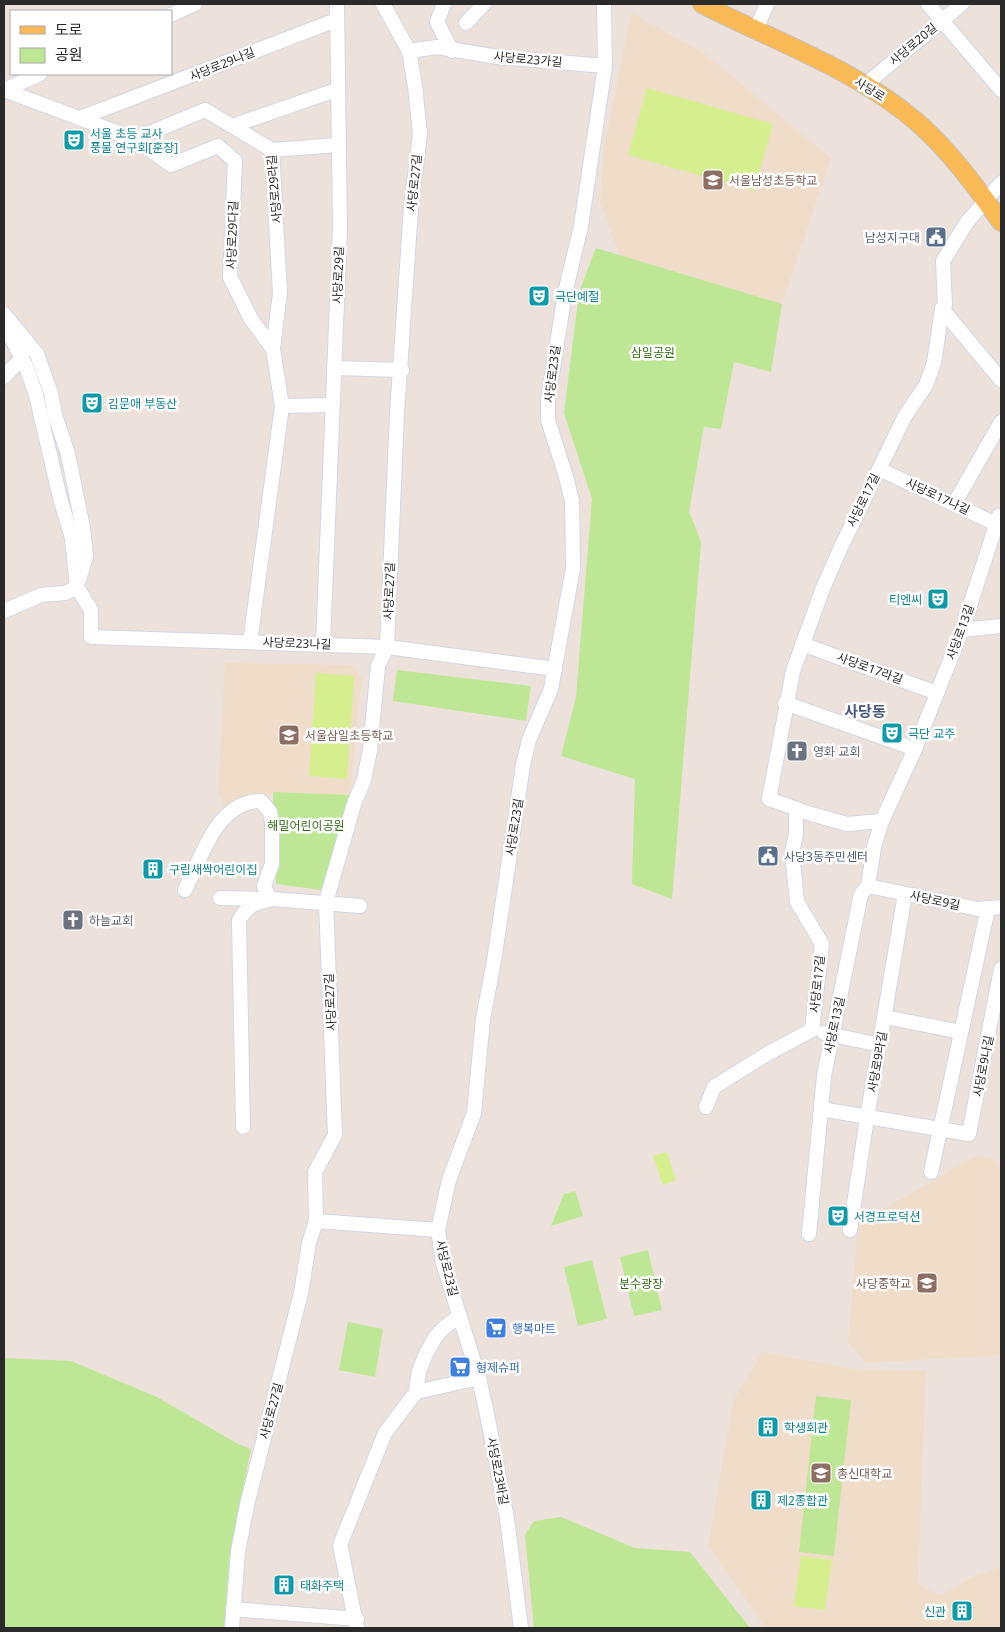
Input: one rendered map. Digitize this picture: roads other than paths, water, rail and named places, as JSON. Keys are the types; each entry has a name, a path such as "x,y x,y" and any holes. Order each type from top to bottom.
{"main road":[{"name":"사당로","path":"702,4 833,67 865,85 918,123 938,142 1000,220"}],"street":[{"path":"172,15 195,4"},
{"name":"사당로29길","path":"323,644 340,228 336,90 337,4"},
{"name":"사당로27길","path":"232,1628 238,1552 249,1496 301,1293 309,1243 316,1221 315,1172 335,1135 326,902 354,804 364,780 370,750 378,666 387,647 393,488 411,208 420,134 409,50 383,4"},
{"path":"444,4 437,22 452,51"},
{"path":"466,23 484,4"},
{"name":"사당로23길","path":"460,1316 443,1263 438,1230 448,1180 474,1113 482,1019 494,961 529,740 551,689 573,568 572,501 548,420 548,400 561,311 581,226 605,66 604,4"},
{"path":"755,31 767,4"},
{"path":"928,4 1001,90"},
{"name":"사당로20길","path":"865,85 962,4"},
{"name":"사당로29나길","path":"80,118 336,20"},
{"name":"사당로23가길","path":"409,50 437,47 452,51 605,66"},
{"path":"4,90 38,75"},
{"name":"사당로29다길","path":"4,90 136,139 171,165 218,146 234,161 230,277 251,319 273,349 282,406 250,642"},
{"path":"232,126 336,90"},
{"name":"사당로29라길","path":"136,139 205,110 272,150 280,293 273,349"},
{"path":"272,150 338,145"},
{"name":"사당로17길","path":"706,1107 714,1087 767,1054 812,1030 822,944 798,902 792,853 796,834 791,807 769,799 785,702 802,644 823,588 905,416 926,386 934,363 942,309 945,305 943,261 967,222 1001,183"},
{"path":"942,309 1001,380"},
{"path":"4,314 37,354 51,392 55,415 68,454 83,528 86,556 77,588 65,593 41,594 4,611"},
{"name":"사당로23나길","path":"4,331 12,339 22,358 44,425 60,498 72,538 77,588 91,610 91,637 387,647 555,669"},
{"path":"5,372 22,358"},
{"path":"334,368 402,370"},
{"path":"282,406 332,406"},
{"path":"954,504 1001,422"},
{"name":"사당로17나길","path":"879,469 954,504 999,520"},
{"name":"사당로13길","path":"810,1234 824,1076 861,894 868,886 874,847 882,821 915,749 962,630 999,520"},
{"path":"962,630 1001,626"},
{"name":"사당로17라길","path":"802,644 937,693"},
{"path":"785,702 915,749"},
{"path":"185,890 220,821 233,809 248,801 261,801 270,812 272,822 272,864 264,886 268,896 273,899"},
{"path":"791,807 847,824 882,821"},
{"name":"사당로9길","path":"868,886 978,909 995,908"},
{"name":"사당로9라길","path":"850,1230 905,894"},
{"path":"220,898 326,902 360,906"},
{"path":"243,1127 239,920 246,908 254,903 273,899"},
{"path":"931,1172 961,1032 995,908"},
{"name":"사당로9나길","path":"941,1128 970,1134 1001,976"},
{"path":"885,1017 961,1032"},
{"path":"812,1030 832,1036 880,1045"},
{"path":"821,1109 867,1118 941,1128"},
{"path":"316,1221 438,1230"},
{"path":"233,1609 357,1624 340,1545 360,1501 385,1433 416,1392 419,1372 436,1336 460,1316"},
{"name":"사당로23바길","path":"460,1316 479,1378 507,1519 521,1628"},
{"path":"416,1392 479,1378"}],"place":[{"name":"서울 초등 교사 풍물 연구회[훈장]","path":"74,140"},
{"name":"서울남성초등학교","path":"713,180"},
{"name":"남성지구대","path":"936,237"},
{"name":"극단예절","path":"539,296"},
{"name":"김문애 부동산","path":"92,403"},
{"name":"티엔씨","path":"938,599"},
{"name":"극단 교주","path":"892,733"},
{"name":"서울삼일초등학교","path":"289,735"},
{"name":"영화 교회","path":"797,751"},
{"name":"사당3동주민센터","path":"768,856"},
{"name":"구립새싹어린이집","path":"153,869"},
{"name":"하늘교회","path":"73,920"},
{"name":"서경프로덕션","path":"838,1216"},
{"name":"사당중학교","path":"927,1283"},
{"name":"행복마트","path":"496,1328"},
{"name":"형제슈퍼","path":"460,1367"},
{"name":"학생회관","path":"768,1427"},
{"name":"총신대학교","path":"821,1473"},
{"name":"제2종합관","path":"761,1500"},
{"name":"태화주택","path":"284,1585"},
{"name":"신관","path":"962,1611"}],"district":[{"name":"사당동","path":"865,711"}],"park label":[{"name":"삼일공원","path":"653,352"},
{"name":"해밀어린이공원","path":"306,825"},
{"name":"분수광장","path":"641,1283"}]}
